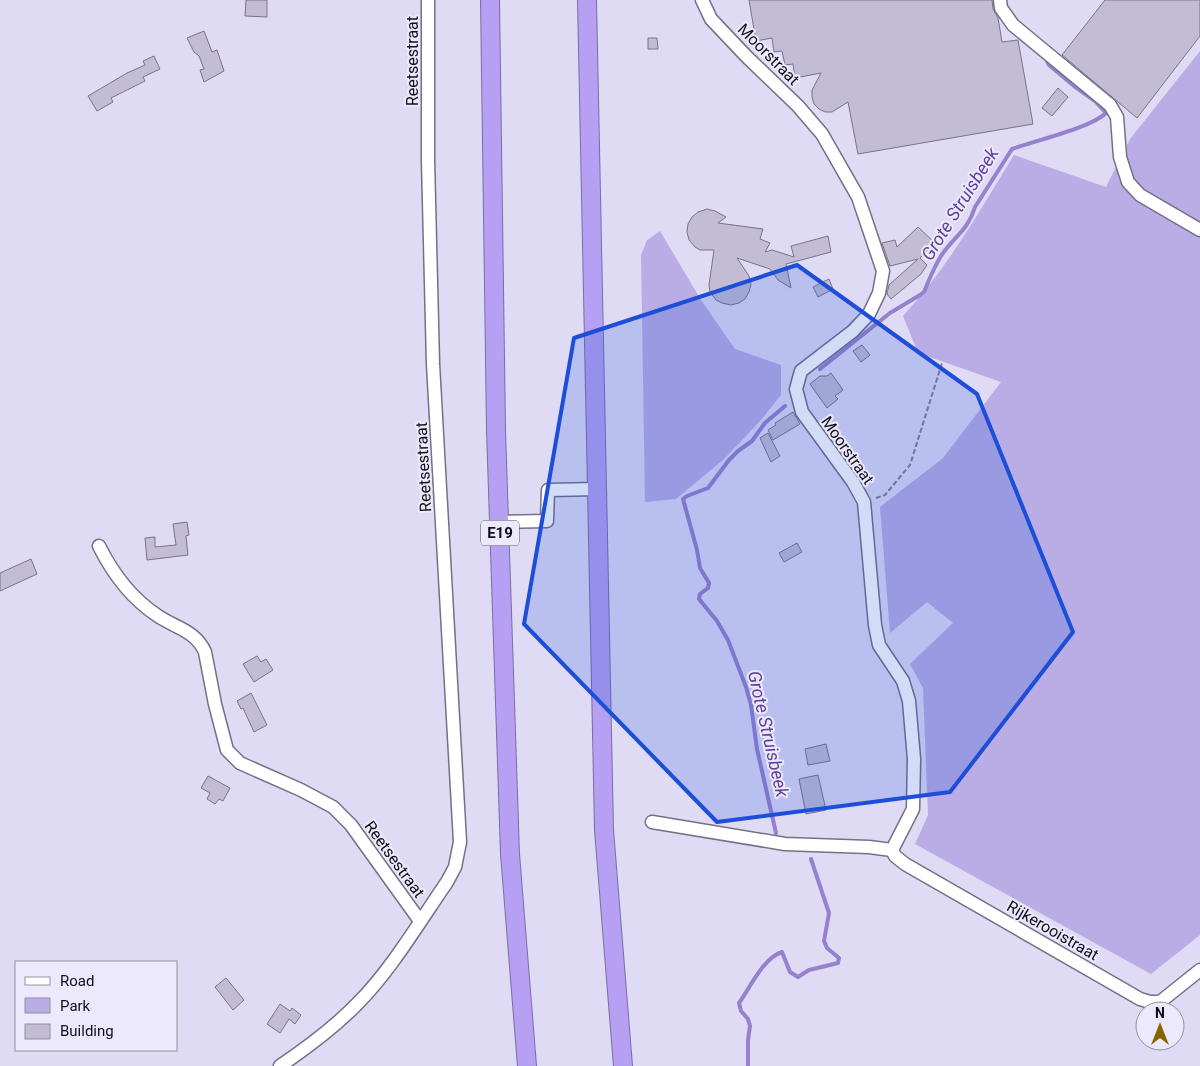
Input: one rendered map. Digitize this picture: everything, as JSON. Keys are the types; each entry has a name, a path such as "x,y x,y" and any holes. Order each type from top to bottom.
{"highway":[{"name":"E19","path":"490,0 496,430 510,854 527,1066"},
{"path":"587,0 604,830 623,1066"}],"street":[{"name":"Reetsestraat","path":"280,1066 338,1023 360,1002 383,974 447,882 455,868 460,842 433,364 428,169 428,0"},
{"name":"Moorstraat","path":"702,0 711,19 798,106 822,134 858,197 883,271 879,293 869,314 853,331 800,371 796,389 802,412 853,482 864,502 875,625 879,645 904,681 910,701 914,759 913,809 892,850"},
{"path":"1000,0 1001,8 1013,25 1110,105 1117,117 1120,157 1128,182 1140,196 1200,230"},
{"path":"499,522 547,522 548,490 598,489"},
{"name":"Reetsestraat","path":"99,546 109,566 144,605 158,616 190,632 202,645 227,750 233,758 334,807 351,825 420,921"},
{"path":"652,822 785,844 868,847 892,850"},
{"name":"Rijkerooistraat","path":"892,850 905,864 1140,999 1160,1002 1200,970"}],"path":[{"path":"864,502 885,495 910,464 942,363"}],"highlighted area":[{"path":"797,265 977,394 1073,632 950,792 717,822 524,624 574,338"}],"green space":[{"path":"1200,51 1200,935 1151,974 915,844 928,815 923,688 910,664 953,623 927,602 890,633 880,507 943,458 1001,382 918,353 903,316 948,259 976,218 1014,155 1106,187 1130,139"},
{"path":"660,231 701,300 735,349 781,365 781,395 761,420 724,459 676,499 645,502 641,255 647,240"}],"building":[{"path":"246,0 267,0 267,17 245,16"},
{"path":"749,0 992,0 993,9 998,18 1002,42 1018,40 1033,124 858,154 848,102 832,112 825,112 814,104 812,90 821,73 795,78 793,64 785,65 782,51 774,52 772,38 756,41"},
{"path":"1105,0 1200,0 1200,36 1137,118 1062,55"},
{"path":"204,31 212,52 217,50 224,71 204,82 200,70 204,69 199,56 194,52 187,38"},
{"path":"648,38 657,38 658,49 648,49"},
{"path":"154,56 160,69 143,77 145,81 111,98 113,102 97,111 88,96 127,73 145,65 143,61"},
{"path":"1058,88 1068,97 1052,116 1042,108"},
{"path":"707,209 726,217 718,223 763,229 760,239 770,243 765,252 772,250 794,257 791,246 828,236 831,252 786,264 791,288 778,280 770,269 737,258 749,276 751,284 749,292 745,299 739,303 731,305 722,303 716,300 710,292 709,285 714,250 700,250 695,247 689,240 687,232 688,224 692,217 698,212"},
{"path":"918,227 935,243 920,258 927,265 921,274 891,299 887,294 889,285 918,259 890,266 882,243 895,240 897,247"},
{"path":"829,279 833,289 818,297 813,287"},
{"path":"862,345 870,355 861,362 853,351"},
{"path":"831,373 843,390 835,396 838,399 827,408 810,384 820,376 827,376"},
{"path":"793,412 800,424 773,440 768,430 776,425 775,423"},
{"path":"768,433 780,456 771,462 760,438"},
{"path":"187,522 189,535 186,536 188,555 147,560 145,538 155,537 155,547 176,545 173,524"},
{"path":"797,543 802,552 784,562 779,553"},
{"path":"31,559 37,574 0,591 0,573"},
{"path":"257,656 261,662 266,659 273,670 254,682 243,664"},
{"path":"251,693 267,725 254,732 243,708 241,709 237,701"},
{"path":"826,744 830,761 808,765 805,749"},
{"path":"818,775 826,810 806,814 799,779"},
{"path":"208,776 230,788 223,801 219,799 215,804 207,799 210,793 201,788"},
{"path":"226,978 244,1000 233,1010 215,987"},
{"path":"280,1004 290,1011 292,1008 301,1015 295,1024 289,1019 280,1033 267,1024"}],"waterway":[{"name":"Grote Struisbeek","path":"820,369 890,313 924,292 941,256 968,222 975,207 1012,149 1075,129 1099,119 1106,113 1095,101 1074,86 1049,65 1047,61"},
{"name":"Grote Struisbeek","path":"776,833 757,749 751,705 746,687 728,640 717,621 699,599 700,594 708,588 709,583 700,568 683,499 708,488 729,460 752,441 765,423 785,406"},
{"name":"Grote Struisbeek","path":"748,1066 750,1026 748,1019 741,1011 739,1003 769,960 782,952 790,972 798,977 809,970 838,963 839,958 827,948 824,941 829,913 811,859"}]}
